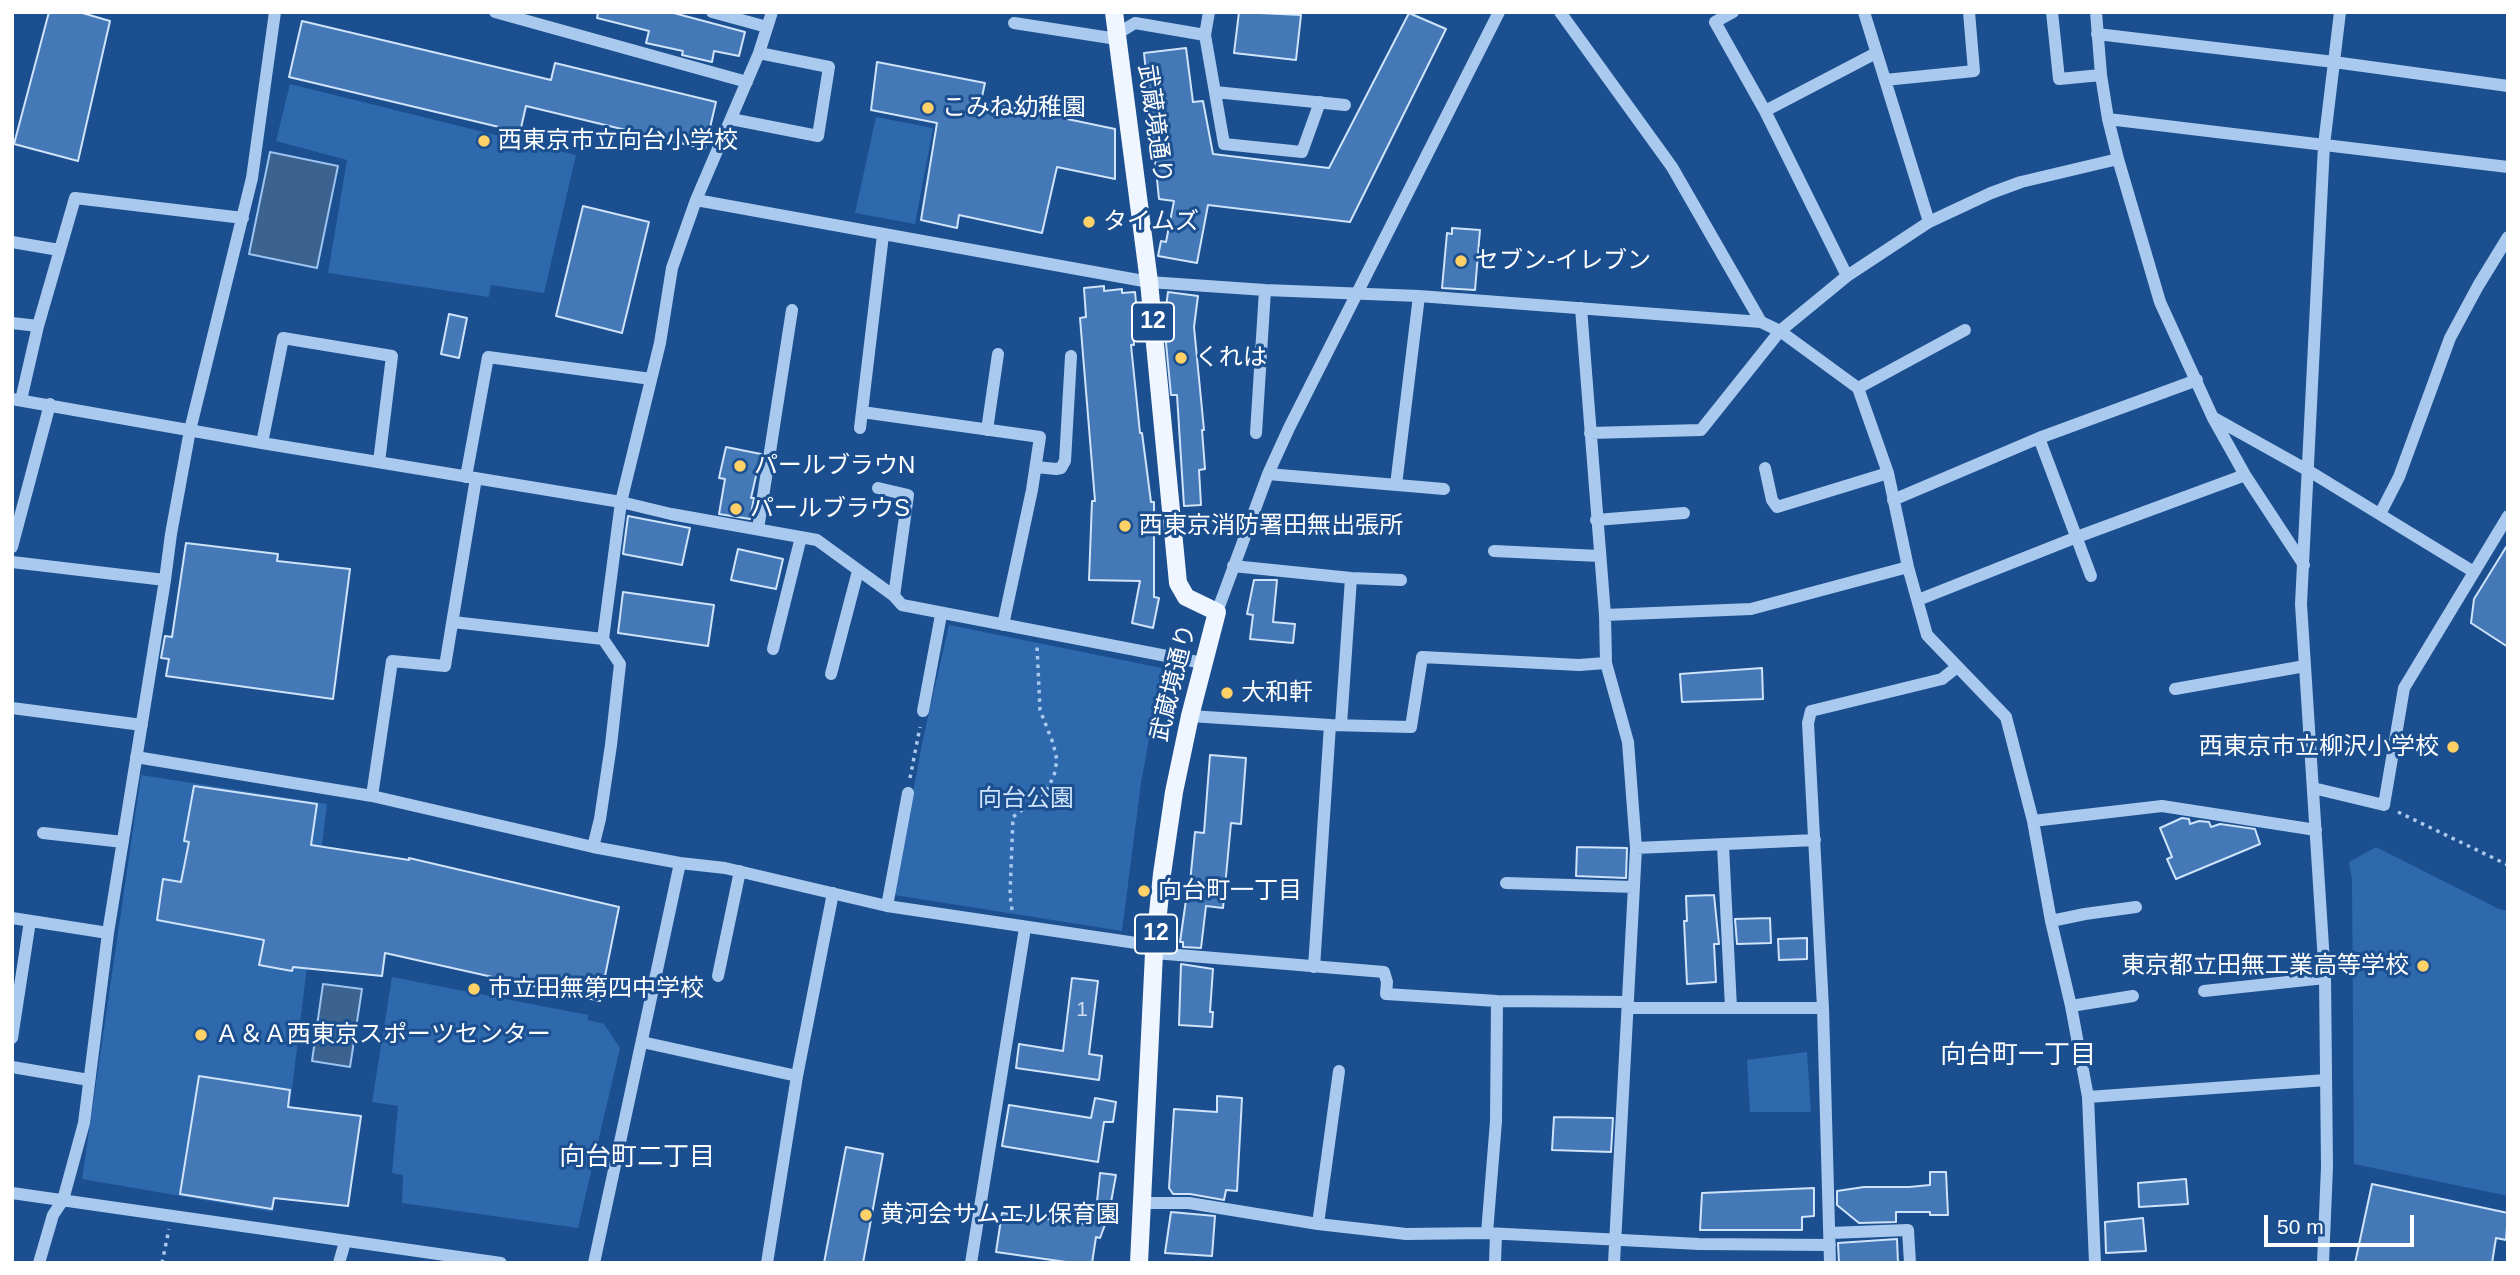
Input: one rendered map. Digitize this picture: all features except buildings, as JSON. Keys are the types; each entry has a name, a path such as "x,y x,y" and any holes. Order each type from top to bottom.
{"main road":[{"name":"武蔵境通り","path":"1114,12 1149,282 1178,583 1186,597 1217,612 1174,792 1154,953 1139,1263"}],"street":[{"path":"38,1263 53,1215 63,1200 84,1123 108,933 171,534 190,430 252,178 275,12"},
{"path":"495,12 747,82"},
{"path":"712,12 767,27"},
{"path":"593,847 607,770 620,664 603,639 621,502 660,343 672,268 696,200 759,53 772,12"},
{"path":"1209,12 1205,35 1224,144 1303,152 1321,102"},
{"path":"1217,612 1268,474 1499,12"},
{"path":"1560,12 1672,167 1761,322"},
{"path":"1732,12 1715,22 1765,111 1847,276"},
{"path":"1864,12 1929,222"},
{"path":"1885,80 1974,71 1969,12"},
{"path":"2052,12 2059,79 2101,75"},
{"path":"2096,12 2101,75 2109,119 2160,302 2213,418 2245,475 2304,565"},
{"path":"2323,1263 2327,1167 2325,978 2301,604 2324,145 2340,12"},
{"path":"1014,23 1117,36 1135,23 1205,35"},
{"path":"2097,34 2508,86"},
{"path":"731,119 818,136 829,67 759,53"},
{"path":"1765,111 1876,53"},
{"path":"1215,92 1345,105"},
{"path":"2109,119 2508,167"},
{"path":"1590,433 1701,429 1780,331 1847,276 1929,222 2011,186 2118,159"},
{"path":"243,218 75,198 17,399 379,463 621,502 817,540 894,596 902,606 1203,663"},
{"path":"696,200 1149,282 1419,296 1761,322 1780,331 1858,388 1888,473 1908,567 1927,635 2006,717 2033,821 2050,921 2071,1006 2088,1097 2095,1263"},
{"path":"860,428 883,234"},
{"path":"2380,514 2399,478 2450,338 2508,237"},
{"path":"12,242 59,250"},
{"path":"1256,433 1265,290"},
{"path":"1396,485 1419,296"},
{"path":"1581,308 1605,615 1606,663 1628,742 1636,848 1614,1263"},
{"path":"758,529 792,310"},
{"path":"12,323 38,326"},
{"path":"1858,388 1965,330"},
{"path":"262,443 283,338 392,356 379,463"},
{"path":"987,429 998,354"},
{"path":"1036,467 1061,468 1065,461 1071,356"},
{"path":"372,796 392,662 445,666 488,357 651,379"},
{"path":"1893,500 2039,438 2197,380"},
{"path":"12,547 50,404"},
{"path":"862,412 1040,437 1003,625"},
{"path":"2213,418 2309,471 2474,572"},
{"path":"2039,438 2091,576"},
{"path":"1765,468 1772,500 1777,507 1888,473"},
{"path":"1268,474 1444,489"},
{"path":"1917,600 2245,475"},
{"path":"878,488 908,495 894,596"},
{"path":"1597,520 1684,513"},
{"path":"2313,788 2384,805 2404,688 2508,516"},
{"path":"773,649 801,537"},
{"path":"1494,551 1599,556"},
{"path":"12,562 165,580"},
{"path":"1233,566 1351,578 1401,580"},
{"path":"1605,615 1751,608 1908,567"},
{"path":"831,674 858,571"},
{"path":"1314,967 1351,578"},
{"path":"923,711 941,615"},
{"path":"453,622 603,639"},
{"path":"1190,716 1411,727 1422,657 1579,665 1606,663"},
{"path":"2175,689 2305,666"},
{"path":"1830,1263 1823,1008 1808,723 1811,711 1942,679 1957,667"},
{"path":"12,708 142,726"},
{"path":"136,757 372,796 593,847 740,871 887,906 1136,943 1154,953 1384,972 1387,994 1497,1001 1823,1008"},
{"path":"887,906 908,793"},
{"path":"2033,821 2162,806 2316,830"},
{"path":"43,833 123,842"},
{"path":"1636,848 1815,839"},
{"path":"1723,845 1731,1008"},
{"path":"594,1263 680,863"},
{"path":"718,975 740,871"},
{"path":"1506,883 1634,887"},
{"path":"767,1263 796,1076 834,893"},
{"path":"2050,921 2136,907"},
{"path":"12,918 108,933"},
{"path":"12,1038 30,921"},
{"path":"971,1263 1019,927"},
{"path":"2204,991 2325,978"},
{"path":"2071,1006 2133,996"},
{"path":"1495,1263 1492,1233 1497,1001"},
{"path":"642,1042 796,1076"},
{"path":"12,1067 89,1080"},
{"path":"1318,1224 1339,1071"},
{"path":"2088,1097 2326,1080"},
{"path":"12,1193 462,1261 501,1263"},
{"path":"1142,1203 1189,1203 1318,1224 1406,1234 1492,1233 1699,1244 1830,1239 1908,1230 1910,1263"},
{"path":"338,1263 345,1242"}],"path":[{"path":"1019,927 1010,895 1013,817 1046,791 1054,776 1057,760 1040,710 1036,659 1038,631"},
{"path":"908,793 923,711"},
{"path":"2384,805 2508,864"},
{"path":"162,1263 172,1217"}],"green space":[{"path":"290,84 576,155 544,293 491,285 489,297 328,273 347,160 276,141"},
{"path":"876,117 933,128 915,224 855,213"},
{"name":"向台公園","path":"949,625 1162,668 1141,783 1122,931 894,895 923,739"},
{"name":"Ａ＆Ａ西東京スポーツセンター","path":"141,775 327,804 292,1089 273,1212 82,1179"},
{"name":"東京都立田無工業高等学校","path":"2376,847 2499,909 2508,911 2508,1196 2354,1164 2352,880 2349,862"},
{"path":"392,977 588,1015 588,1020 604,1024 620,1048 578,1228 402,1203 403,1175 392,1173 398,1106 372,1102"},
{"path":"1807,1052 1811,1112 1750,1112 1747,1060"}],"shaded area":[{"path":"270,152 338,166 317,268 249,254"},
{"path":"323,984 362,989 350,1067 312,1061"}],"place":[{"name":"こみね幼稚園","path":"928,108"},
{"name":"西東京市立向台小学校","path":"484,141"},
{"name":"タイムズ","path":"1089,222"},
{"name":"セブン-イレブン","path":"1461,261"},
{"name":"くれは","path":"1181,358"},
{"name":"パールブラウN","path":"740,466"},
{"name":"パールブラウS","path":"736,509"},
{"name":"西東京消防署田無出張所","path":"1125,526"},
{"name":"大和軒","path":"1227,693"},
{"name":"西東京市立柳沢小学校","path":"2453,747"},
{"name":"向台町一丁目","path":"1144,891"},
{"name":"東京都立田無工業高等学校","path":"2423,966"},
{"name":"市立田無第四中学校","path":"474,989"},
{"name":"Ａ＆Ａ西東京スポーツセンター","path":"201,1035"},
{"name":"黄河会サムエル保育園","path":"866,1215"}],"district":[{"name":"向台町一丁目","path":"2018,1056"},
{"name":"向台町二丁目","path":"637,1158"}]}
